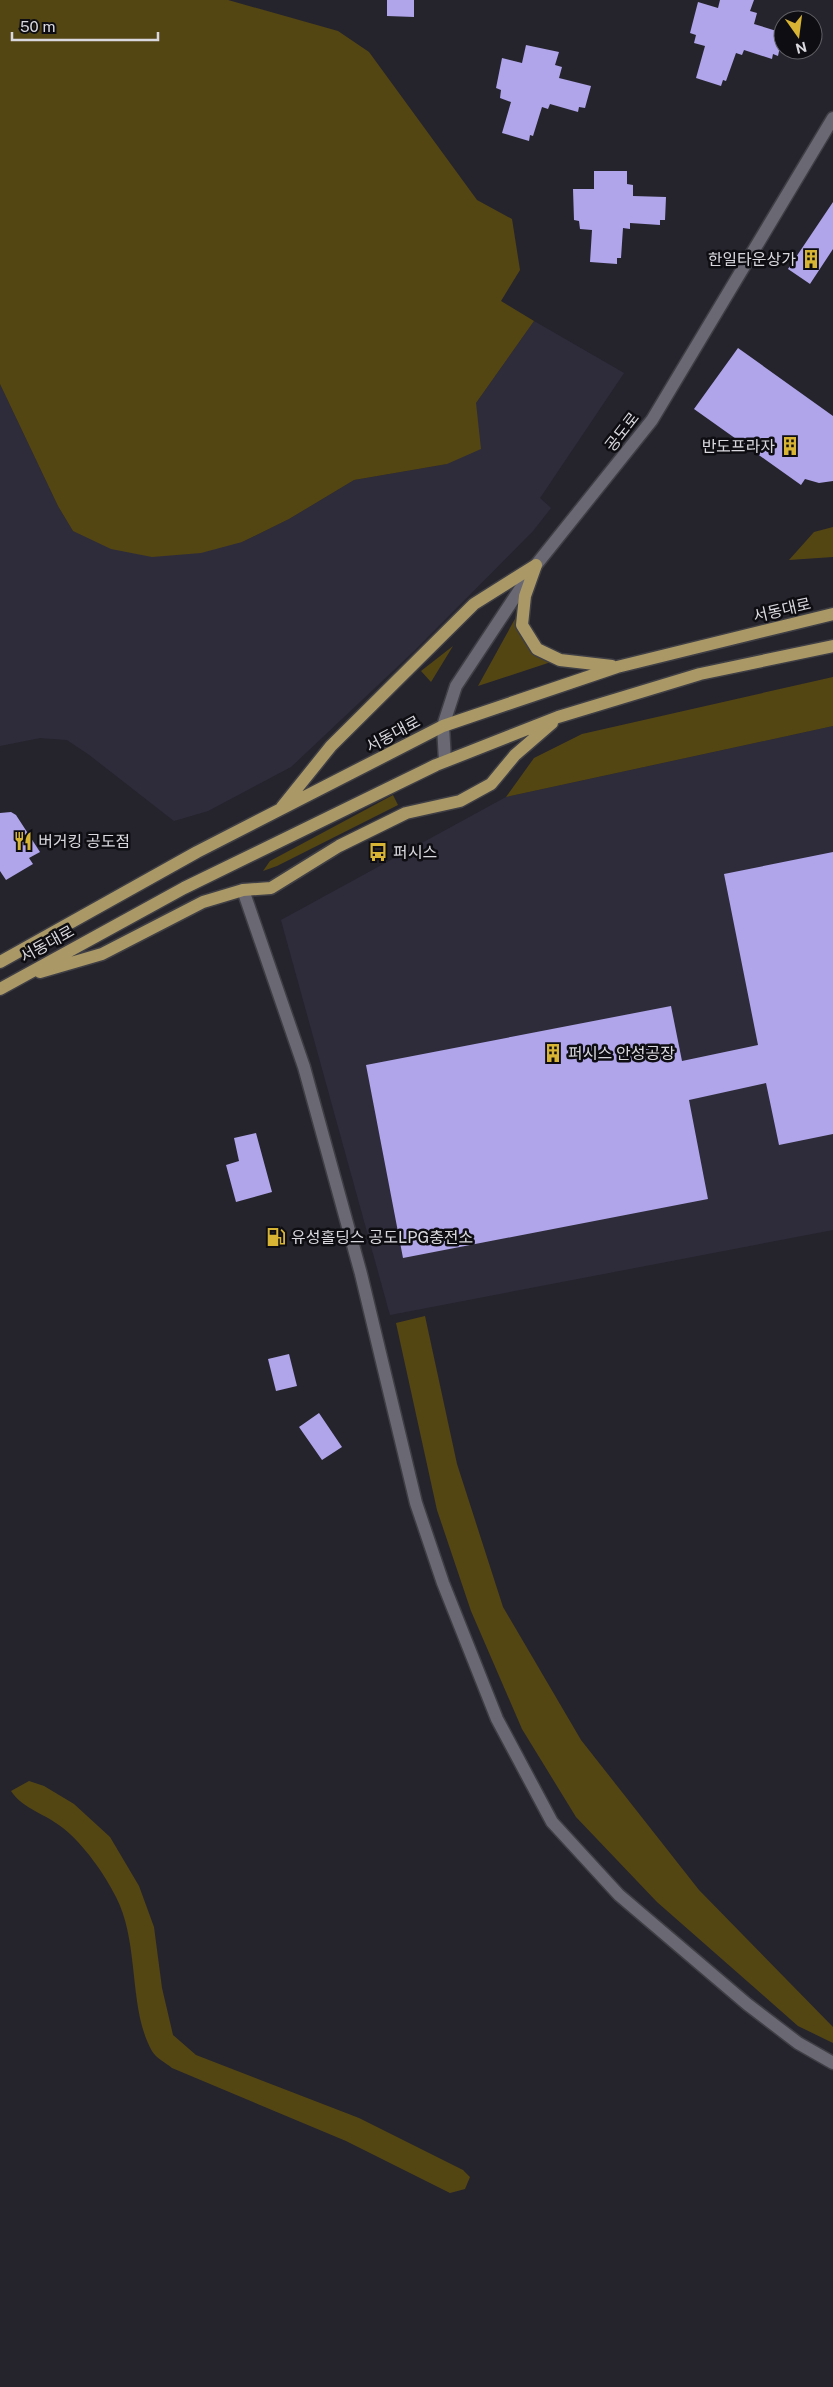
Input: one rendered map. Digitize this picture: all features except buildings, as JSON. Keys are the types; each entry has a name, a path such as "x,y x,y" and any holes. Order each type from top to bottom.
{"main road":[{"path":"536,565 525,596 522,626 537,649 560,660 617,667"},
{"path":"279,811 331,746 474,604 536,565"},
{"name":"서동대로","path":"0,962 197,852 443,726 617,667 833,614"},
{"name":"서동대로","path":"0,989 184,888 445,761 558,717 700,674 833,646"},
{"path":"18,978 102,954 203,902 244,890 271,888 339,846 406,813 460,801 492,784 515,755 558,717"}],"street":[{"name":"공도로","path":"445,761 443,726 456,686 536,565 652,420 833,118"},
{"path":"244,890 304,1067 361,1274 416,1503 443,1583 496,1719 552,1822 619,1894 747,2004 798,2043 833,2063"}],"shaded area":[{"path":"0,0 228,0 338,31 369,52 477,200 512,219 520,270 501,301 534,321 476,403 481,449 447,464 354,480 289,519 242,542 201,553 152,557 111,549 73,531 58,506 0,384"},
{"path":"534,321 624,373 540,498 551,508 533,531 414,651 291,767 208,811 174,821 88,754 67,740 40,738 0,746 0,384 58,506 73,531 242,542 289,519 354,480 447,464 476,403"},
{"path":"833,527 833,557 789,560 814,532"},
{"path":"516,617 522,637 557,660 478,686"},
{"path":"453,646 431,682 421,671"},
{"path":"833,677 833,726 506,797 534,758 582,734"},
{"path":"833,726 833,1230 390,1315 281,920 506,797"},
{"path":"393,795 398,805 277,866 263,871 270,861"},
{"path":"425,1316 457,1464 503,1607 581,1740 699,1890 833,2027 833,2043 798,2026 657,1902 576,1817 522,1729 471,1611 437,1510 396,1323"},
{"path":"29,1781 44,1786 74,1804 110,1837 139,1886 154,1927 162,1988 173,2035 196,2055 359,2118 463,2170 470,2177 465,2189 450,2193 346,2141 172,2068 156,2056 145,2034 140,2016 128,1935 116,1897 106,1878 93,1860 71,1835 56,1823 28,1807 11,1791"}],"place":[{"name":"한일타운상가","path":"811,259"},
{"name":"반도프라자","path":"790,446"},
{"name":"버거킹 공도점","path":"23,841"},
{"name":"퍼시스","path":"378,852"},
{"name":"퍼시스 안성공장","path":"553,1053"},
{"name":"유성홀딩스 공도LPG충전소","path":"276,1237"}]}
